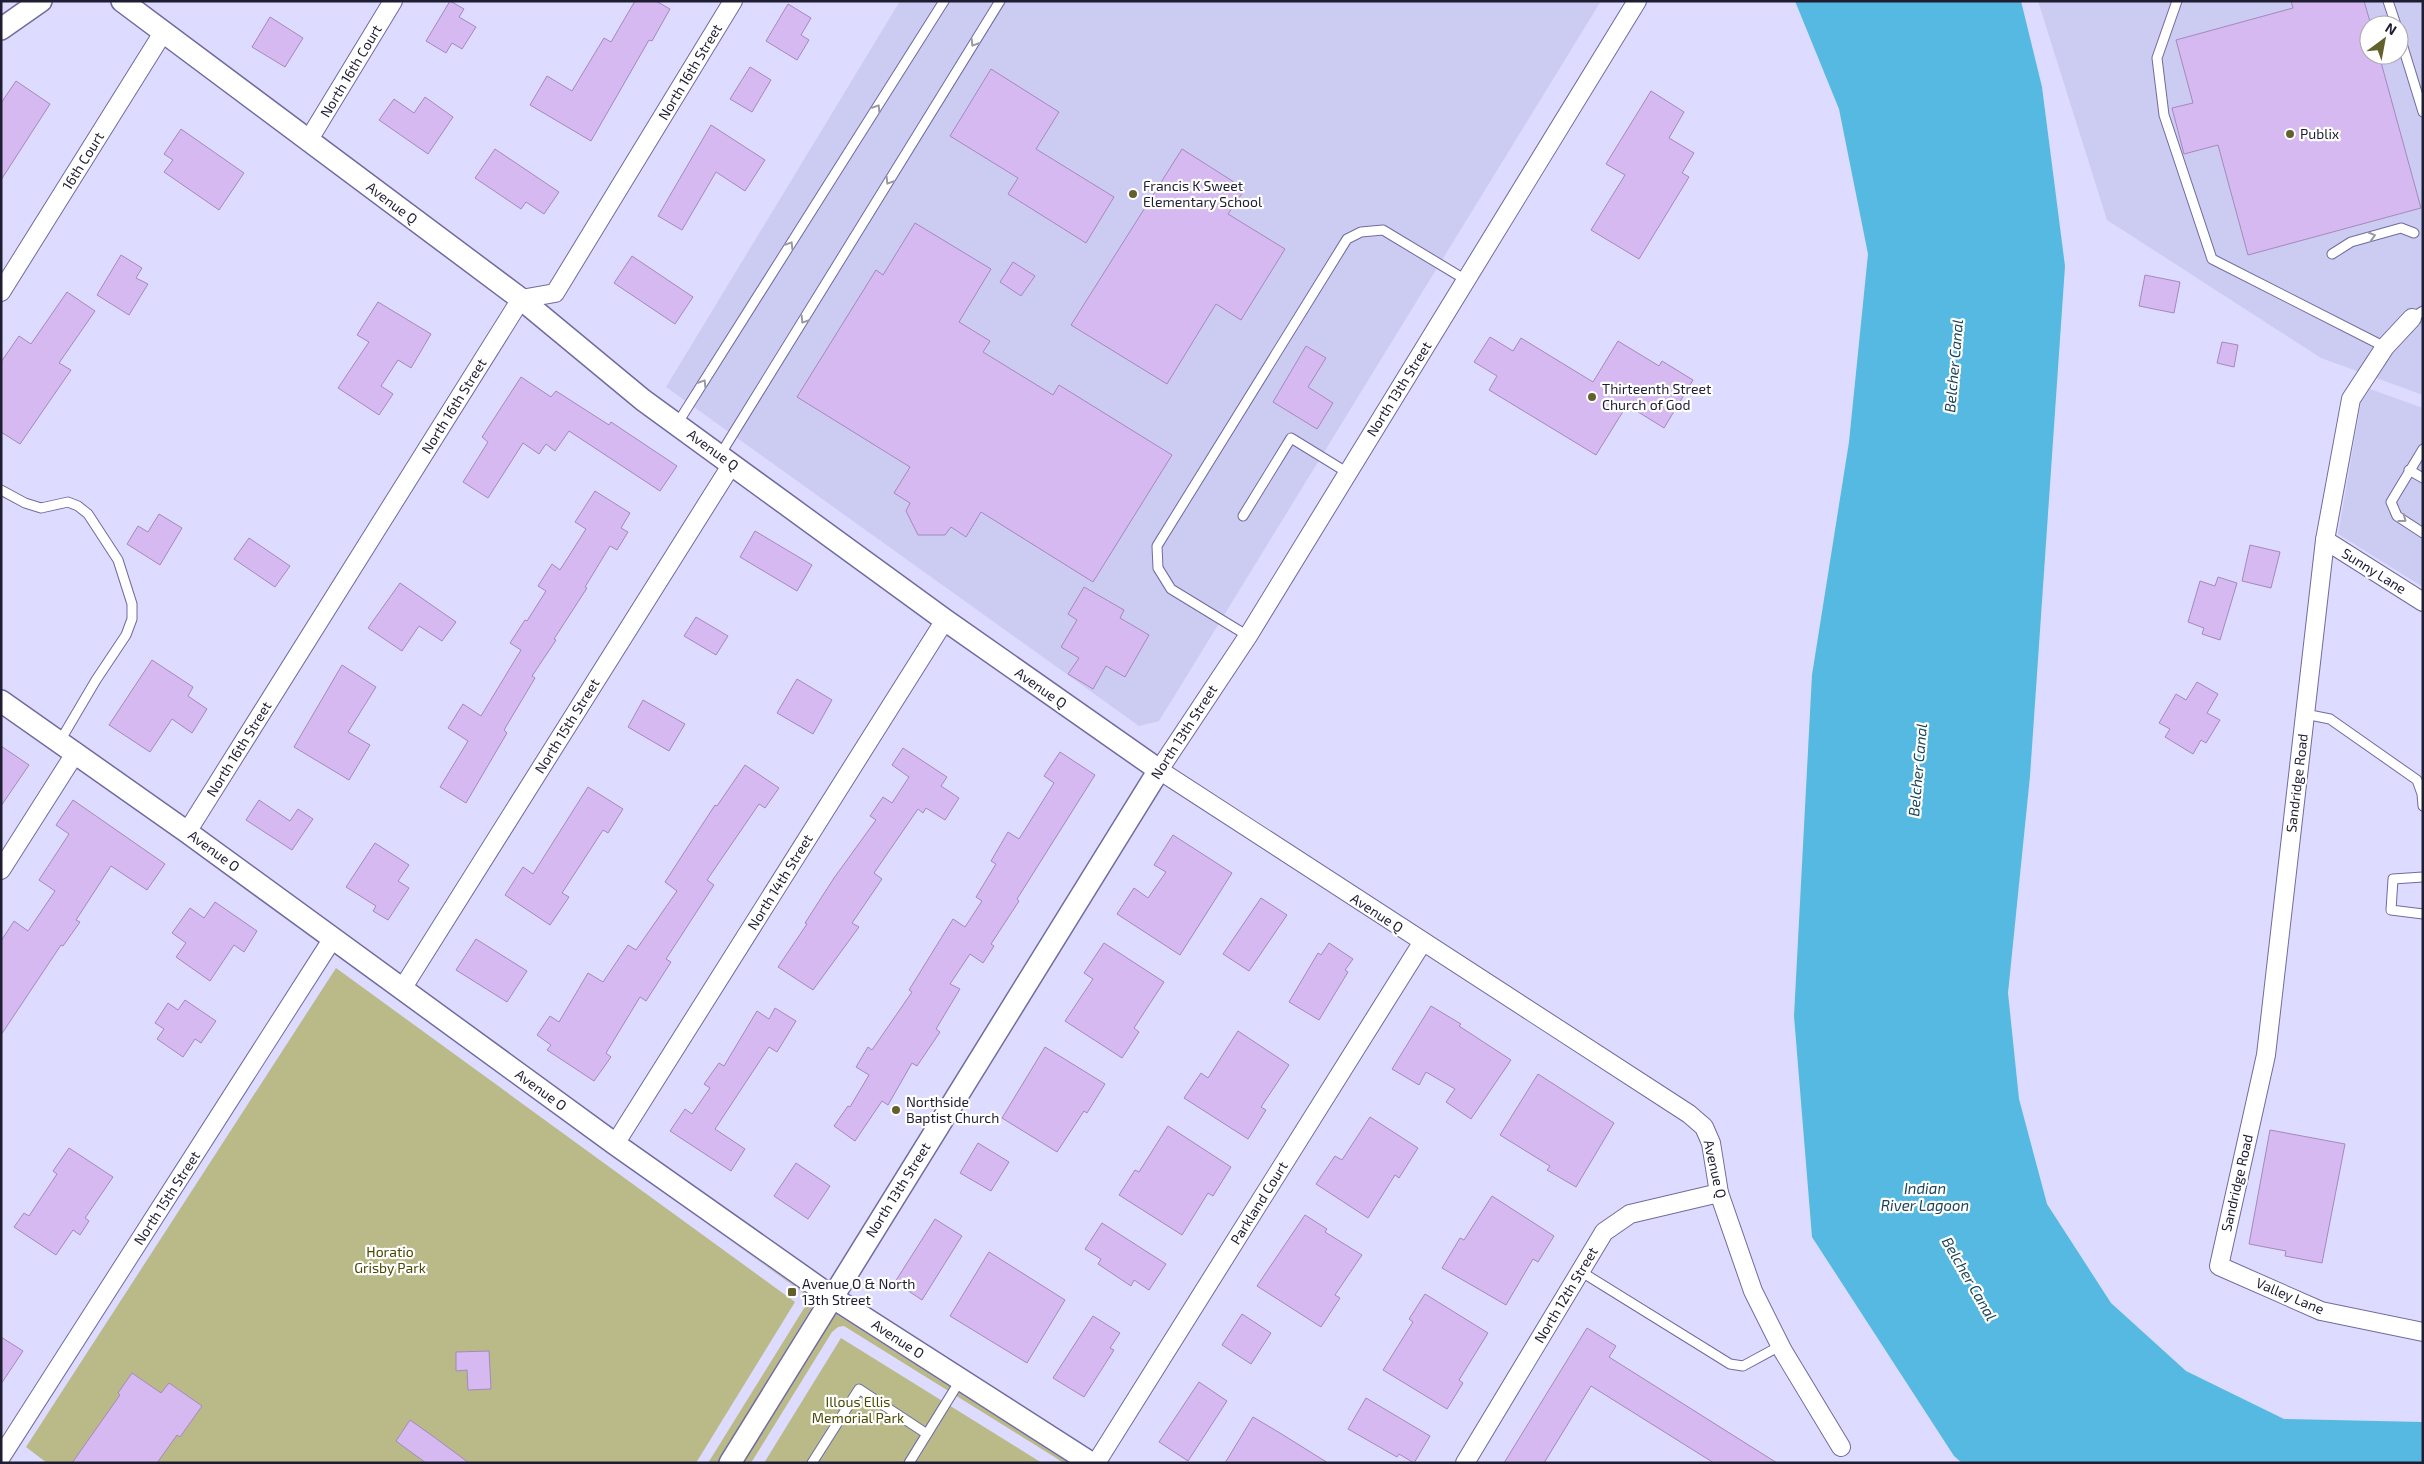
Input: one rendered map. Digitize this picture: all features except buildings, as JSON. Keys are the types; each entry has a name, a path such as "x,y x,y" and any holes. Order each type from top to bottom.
{"street":[{"path":"1,24 14,1"},
{"path":"1,29 41,1"},
{"name":"Avenue Q","path":"122,1 521,299 643,400 944,620 1159,770 1422,943 1689,1114 1704,1127 1711,1143 1719,1193 1753,1291 1780,1346 1841,1447"},
{"name":"North 16th Court","path":"308,141 393,1"},
{"name":"North 16th Street","path":"187,832 521,299 555,293 733,1"},
{"name":"North 13th Street","path":"730,1463 1159,770 1248,636 1637,1"},
{"name":"16th Court","path":"1,292 164,31"},
{"name":"Sandridge Road","path":"2219,1266 2266,1055 2325,540 2351,399 2385,347 2417,315"},
{"name":"North 15th Street","path":"402,989 726,459"},
{"name":"Sunny Lane","path":"2325,540 2423,602"},
{"name":"North 14th Street","path":"615,1144 944,620"},
{"name":"Avenue O","path":"1,701 187,832 615,1144 832,1296 1091,1463"},
{"path":"1,870 68,747"},
{"name":"North 15th Street","path":"1,1457 333,938"},
{"name":"Parkland Court","path":"1096,1463 1422,943"},
{"name":"North 12th Street","path":"1464,1463 1604,1232 1630,1214 1719,1193"},
{"name":"Valley Lane","path":"2219,1266 2278,1290 2321,1311 2423,1332"}],"lane":[{"path":"677,424 944,1"},
{"path":"726,459 1000,1"},
{"path":"2177,1 2157,58 2164,114 2212,258 2385,347"},
{"path":"2388,1 2393,15"},
{"path":"2409,65 2423,112"},
{"path":"2332,254 2351,242 2401,228 2414,233"},
{"path":"1248,636 1171,589 1158,568 1157,546 1347,238 1361,232 1383,230 1466,280"},
{"path":"1242,516 1291,438 1348,473"},
{"path":"2423,449 2391,502 2397,516 2423,532"},
{"path":"2410,470 2423,478"},
{"path":"1,490 25,503 41,508 68,502 78,506 88,514 118,560 128,590 132,618 126,635 96,680 68,747"},
{"path":"2305,714 2330,719 2417,780 2422,794 2423,806"},
{"path":"2423,876 2393,879 2391,910 2423,914"},
{"path":"1580,1271 1730,1364 1743,1366 1780,1346"},
{"path":"909,1463 961,1379"},
{"path":"812,1463 858,1389 927,1434"}],"shaded area":[{"name":"Francis K Sweet Elementary School","path":"900,1 1601,1 1159,721 1139,726 666,387"},
{"path":"2038,1 2423,1 2423,395 2321,358 2107,220"},
{"path":"2370,389 2423,408 2423,587 2338,534 2361,402"}],"green space":[{"name":"Horatio Grisby Park","path":"336,968 795,1302 696,1463 47,1463 26,1447"},
{"path":"706,1223 816,1301 717,1463 708,1463 806,1305 806,1298 802,1292"},
{"path":"835,1313 1069,1463 1064,1463 844,1326 838,1327 832,1332 751,1463 742,1463"},
{"name":"Illous Ellis Memorial Park","path":"841,1338 1042,1463 764,1463"}],"water":[{"name":"Indian River Lagoon","path":"1795,1 2021,1 2042,87 2065,266 2030,776 2008,993 2019,1099 2047,1204 2111,1303 2186,1371 2284,1419 2423,1422 2423,1463 1962,1463 1954,1456 1812,1237 1794,1016 1812,675 1849,442 1868,254 1839,109"}],"place":[{"name":"Publix","path":"2290,134"},
{"name":"Francis K Sweet Elementary School","path":"1133,194"},
{"name":"Thirteenth Street Church of God","path":"1592,397"},
{"name":"Northside Baptist Church","path":"896,1110"},
{"name":"Avenue O & North 13th Street","path":"792,1292"}],"water label":[{"name":"Belcher Canal","path":"1954,366"},
{"name":"Belcher Canal","path":"1918,770"},
{"name":"Belcher Canal","path":"1969,1279"}]}
